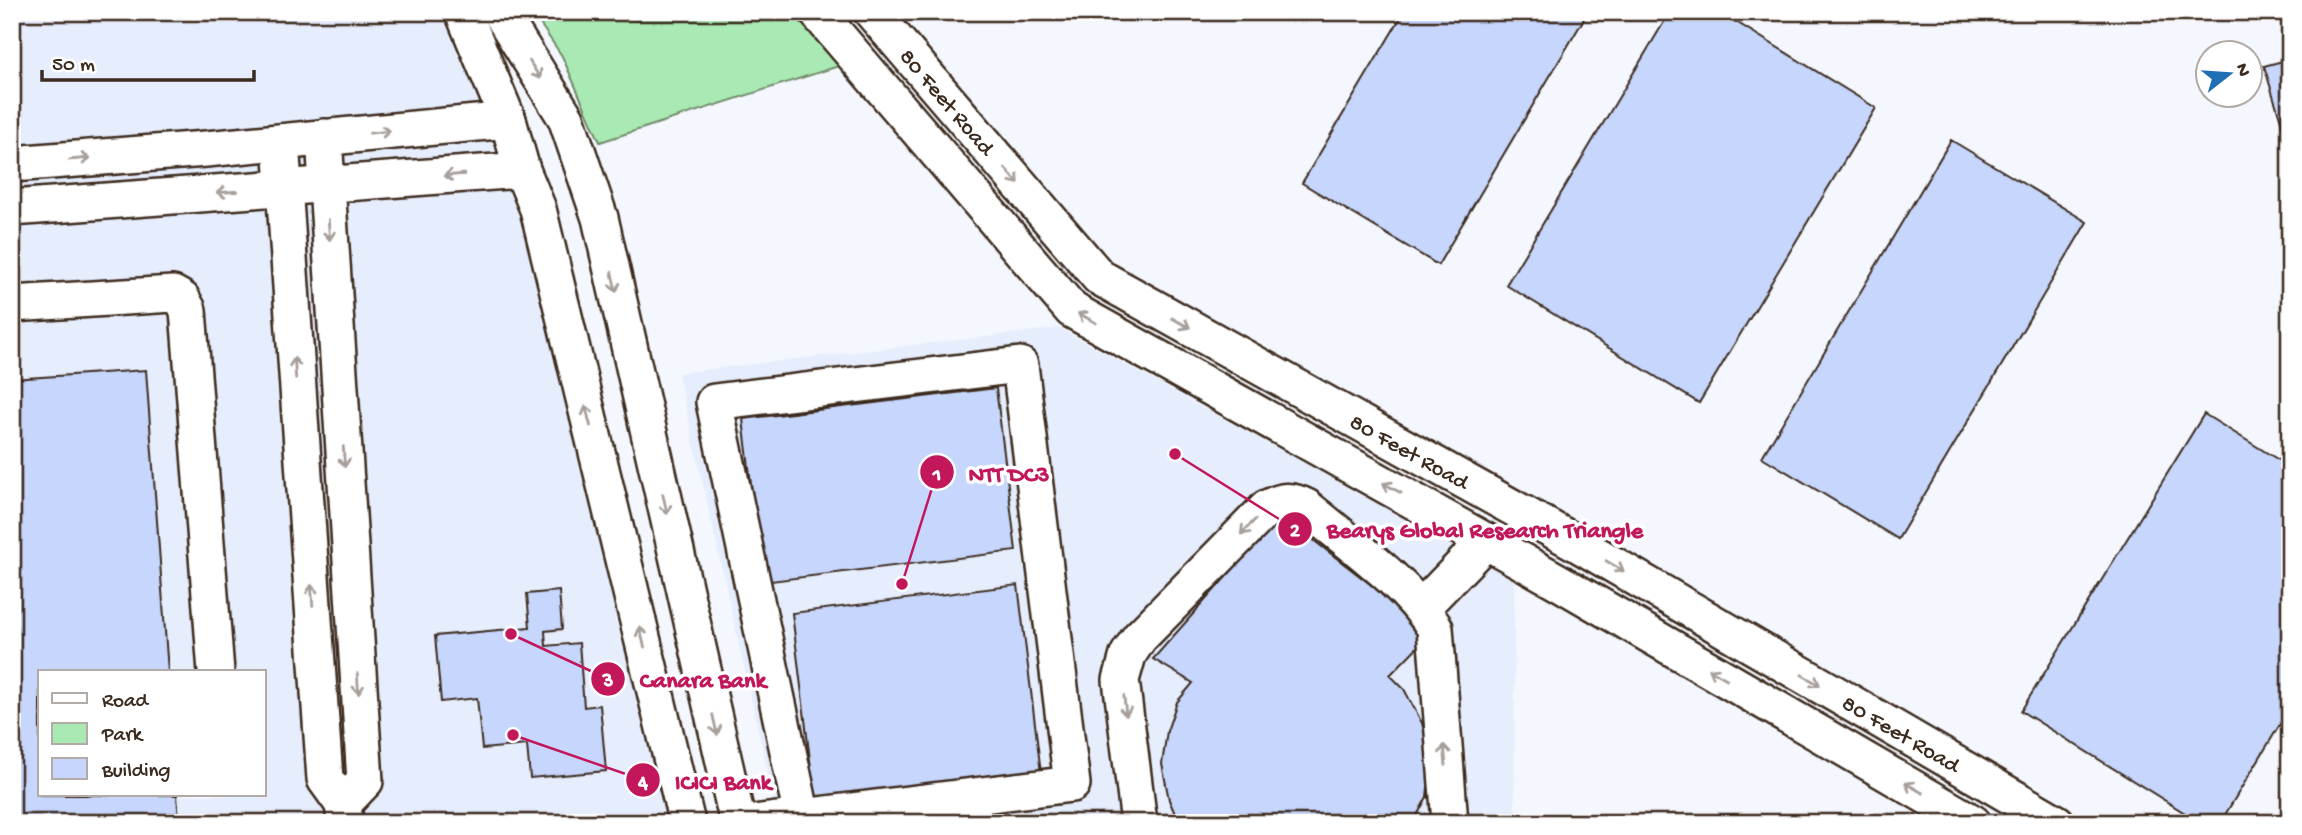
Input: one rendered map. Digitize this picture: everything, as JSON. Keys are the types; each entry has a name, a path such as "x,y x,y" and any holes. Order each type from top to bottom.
{"street":[{"path":"463,12 508,120 522,170 538,209 687,823"},
{"path":"500,12 566,118 600,218 738,823"},
{"name":"80 Feet Road","path":"817,12 1072,310 1486,541 1973,823"},
{"name":"80 Feet Road","path":"872,12 1099,277 1578,544 2057,823"},
{"path":"12,164 508,120"},
{"path":"281,142 282,188 325,779 344,813 365,781 324,137"},
{"path":"12,208 522,170"},
{"path":"12,304 173,294 182,299 188,310 216,670"},
{"path":"753,823 1072,784 1020,365 714,402 802,817"},
{"path":"1139,823 1121,680 1128,655 1139,638 1267,508 1278,501 1290,500 1306,507 1405,590 1422,607 1435,628 1450,823"},
{"path":"1422,607 1486,541"}],"shaded area":[{"path":"12,12 457,12 546,259 669,823 12,823"},
{"path":"1059,328 1514,579 1515,823 779,823 678,373"}],"green space":[{"path":"532,12 792,12 842,65 600,142 562,56"}],"building":[{"path":"1404,12 1588,12 1438,265 1302,183"},
{"path":"1670,12 1720,12 1876,108 1699,403 1506,285"},
{"path":"2290,59 2290,150 2264,66"},
{"path":"1951,140 2087,222 1898,539 1762,457"},
{"path":"146,370 168,670 38,670 38,796 177,796 179,820 144,823 12,823 12,379"},
{"path":"996,388 1016,551 763,582 743,419"},
{"path":"2204,414 2290,467 2290,708 2220,823 2201,823 2021,711"},
{"path":"1281,515 1432,632 1390,675 1404,689 1422,723 1431,759 1427,797 1413,823 1179,823 1169,800 1162,764 1167,731 1177,702 1193,683 1153,659"},
{"path":"1018,585 1041,773 815,801 792,613"},
{"path":"559,591 562,629 545,631 546,646 579,643 584,707 600,705 606,771 530,778 527,745 482,749 477,698 441,702 435,636 530,627 527,594"}],"place":[{"name":"Bearys Global Research Triangle","path":"1175,454"},
{"name":"NTT DC3","path":"902,584"},
{"name":"Canara Bank","path":"511,634"},
{"name":"ICICI Bank","path":"513,735"}]}
